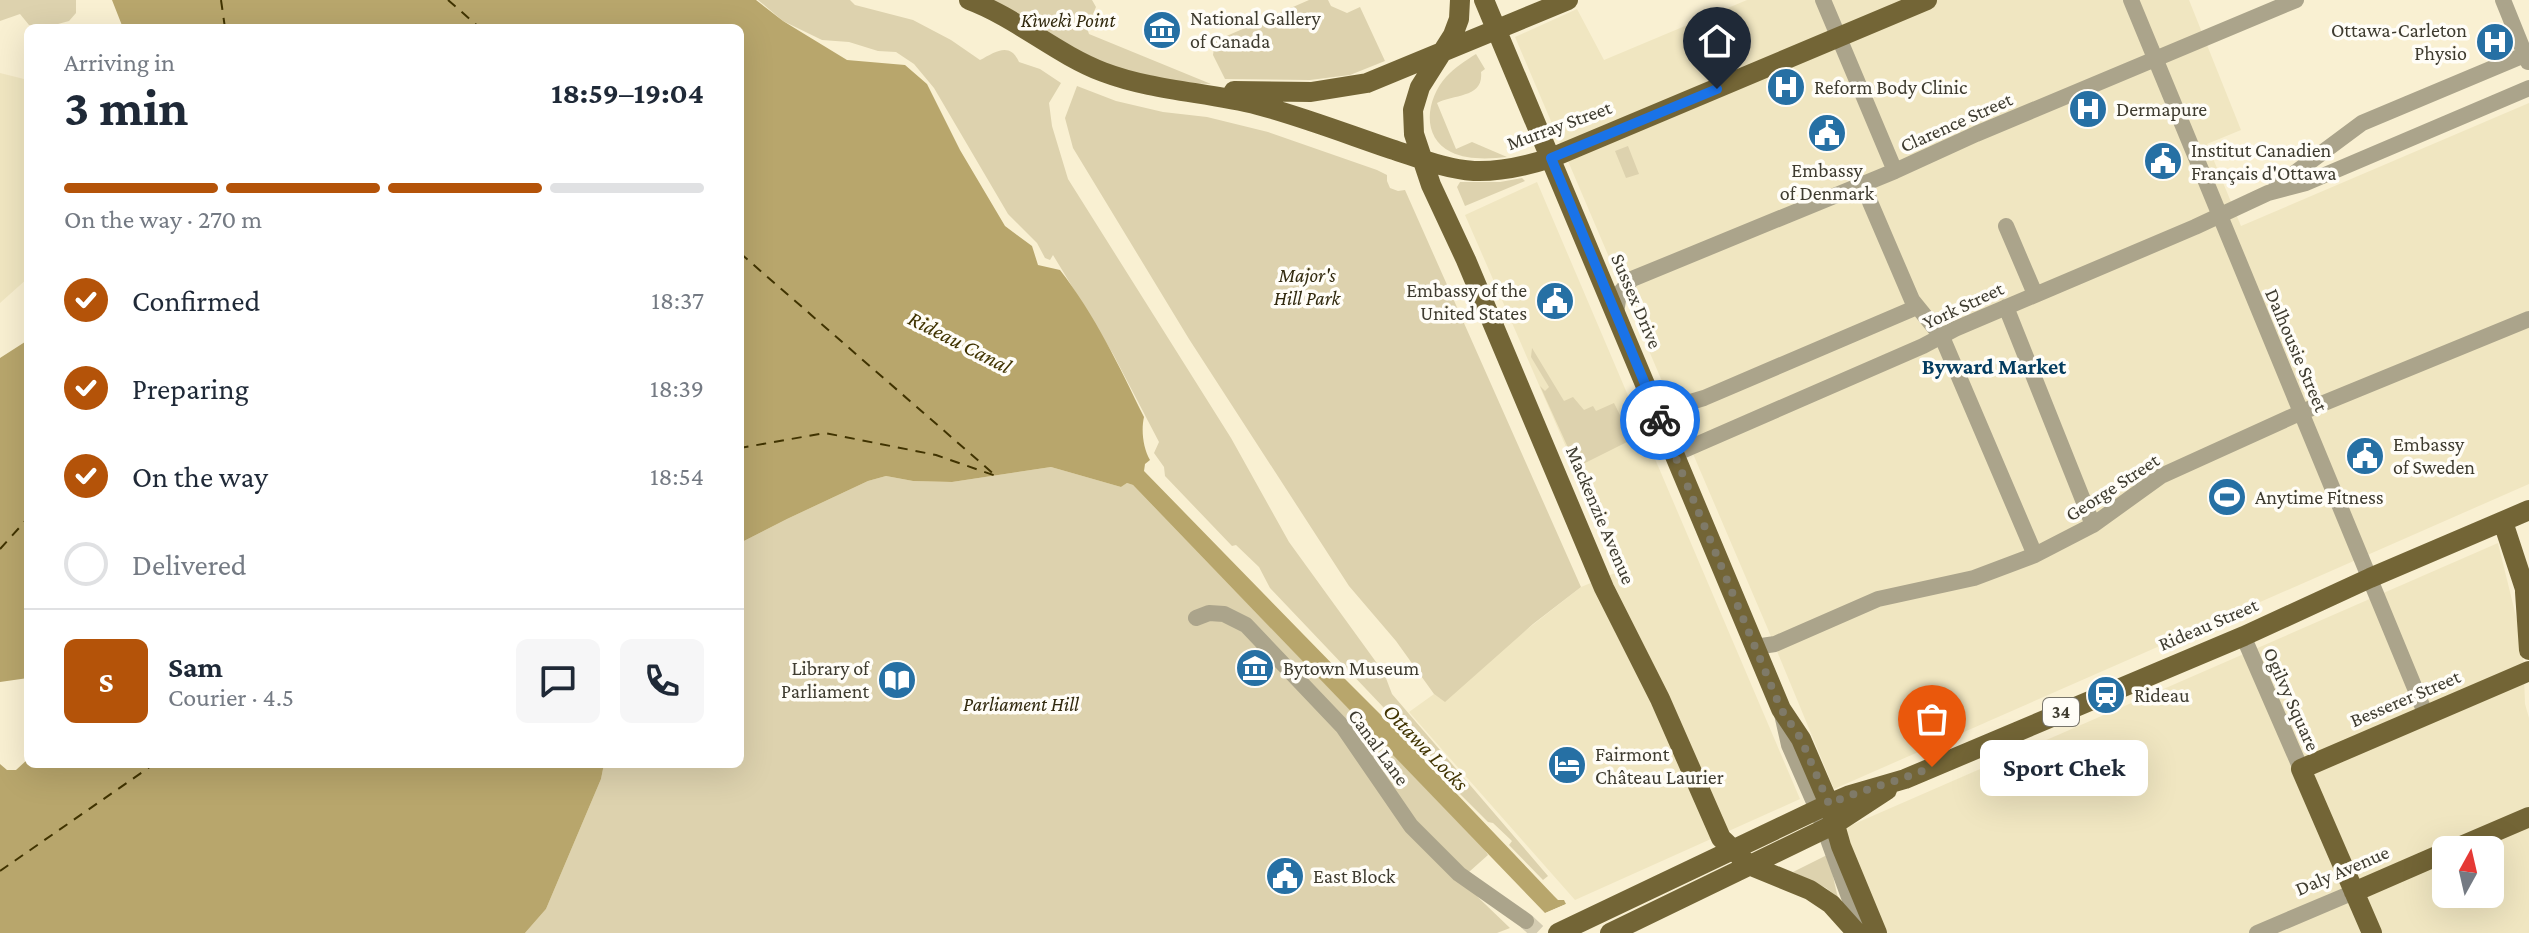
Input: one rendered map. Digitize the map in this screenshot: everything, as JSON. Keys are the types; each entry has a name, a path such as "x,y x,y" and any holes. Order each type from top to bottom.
{"main road":[{"path":"969,0 1011,19 1103,72 1145,84 1193,91 1311,92 1373,82 1568,0"},
{"path":"1443,53 1456,28 1460,0"},
{"name":"Sussex Drive","path":"1484,0 1781,709 1801,739 1826,817 1877,933"},
{"name":"Murray Street","path":"1193,91 1272,109 1422,160 1453,168 1487,171 1551,158 1927,0"},
{"name":"Mackenzie Avenue","path":"1443,53 1420,87 1413,110 1414,134 1422,160 1604,588 1660,699 1721,838 1749,865 1821,896 1843,914 1859,933"},
{"name":"Rideau Street","path":"1610,933 1633,926 1749,865 1826,817 1905,779 2244,636 2529,510"},
{"path":"2503,522 2527,596 2529,650"},
{"name":"Besserer Street","path":"2301,769 2529,671"},
{"path":"2301,769 2372,933"},
{"name":"Rideau Street","path":"1569,931 1621,902 1733,849 1826,817"},
{"path":"2485,836 2529,817"},
{"name":"Daly Avenue","path":"2354,892 2432,858"}],"street":[{"path":"1823,0 1895,171"},
{"name":"Dalhousie Street","path":"2131,0 2426,715"},
{"name":"Clarence Street","path":"1632,279 2296,0"},
{"path":"2503,0 2528,57"},
{"name":"York Street","path":"2268,193 2362,123 2528,57"},
{"name":"York Street","path":"1675,454 2268,193 2306,183 2529,88"},
{"path":"1865,183 1870,202 1912,300 1942,337 2035,555"},
{"path":"2006,226 2035,294"},
{"path":"1596,265 1611,276 1632,279"},
{"path":"1616,313 1619,294 1632,279"},
{"name":"York Street","path":"1657,412 1704,398 1917,307"},
{"path":"2006,307 2093,525"},
{"name":"George Street","path":"1755,647 1775,644 1878,599 1974,578 2035,555 2093,525 2161,476 2302,412 2529,319"},
{"name":"Canal Lane","path":"1196,618 1209,613 1224,614 1246,625 1343,727 1411,826 1459,874 1526,921"},
{"name":"Ogilvy Square","path":"2247,645 2301,769"},
{"path":"1826,817 1859,933"},
{"name":"Daly Avenue","path":"2257,933 2354,892"}],"shaded area":[{"path":"1747,0 2189,0 2241,130 2207,144 2241,226 2529,103 2529,484 1834,789 1515,37 1577,9 1604,60"},
{"path":"0,73 24,79 24,282 0,303"},
{"path":"1537,182 1800,799 1575,900 1409,712 1434,694 1440,698 1581,587 1620,571 1465,215"},
{"path":"2498,543 2523,645 2525,704 2529,718 2529,933 1881,933 1838,831"}],"green space":[{"path":"0,0 76,0 76,13 69,21 28,24 20,14 0,21"},
{"path":"758,0 850,0 855,5 913,20 980,60 1007,50 1019,62 1040,69 1061,83 1049,103 1052,126 1068,179 1231,438 1289,542 1384,673 1392,694 1548,876 1543,880 1509,845 1512,841 1459,793 1462,790 1270,588 1259,567 1236,545 1232,546 1165,476 1164,467 1154,453 1159,442 1113,354 1053,255 1050,260 1045,258 1037,243 1008,214 934,88 914,64 896,52 822,40 783,21"},
{"name":"Kìwekì Point","path":"987,0 1092,0 1096,7 1087,28 1089,34 1211,84 1163,82 1090,59"},
{"path":"1309,0 1328,0 1331,6 1347,13 1360,7 1385,61 1350,75 1310,80 1225,79 1213,55 1215,41"},
{"path":"1476,54 1485,69 1481,72 1478,87 1437,103 1456,149 1472,142 1507,157 1457,155 1434,137 1430,117 1434,95 1453,70"},
{"name":"Major's Hill Park","path":"1077,86 1116,101 1163,112 1207,117 1268,132 1377,170 1387,175 1390,188 1405,190 1581,587 1533,624 1445,702 1434,694 1396,641 1349,586 1189,339 1073,148 1065,118"},
{"path":"1628,146 1639,174 1626,178 1615,151"},
{"path":"1522,178 1525,181 1465,206 1457,187 1460,182 1500,182"},
{"path":"1532,348 1564,401 1573,397 1584,410 1593,406 1596,411 1614,403 1627,429 1637,426 1641,435 1583,464 1570,452 1540,386 1545,391 1549,387 1531,357"},
{"name":"Parliament Hill","path":"1051,467 1121,487 1127,483 1133,485 1484,849 1488,855 1460,880 1510,928 1497,933 525,933 546,909 603,768 744,768 744,541 868,481 886,476 913,481 952,482"},
{"path":"1827,855 1830,864 1838,897 1793,872"}],"water":[{"name":"Rideau Canal","path":"112,0 756,0 783,21 847,60 905,65 927,84 960,150 1005,226 1032,246 1038,265 1060,270 1095,323 1144,417 1143,439 1150,460 1145,464 1144,471 1554,896 1566,904 1545,913 1133,485 1127,483 1121,487 1051,467 952,482 913,481 886,476 868,481 744,541 744,24 121,24"},
{"path":"24,343 24,679 0,682 0,358"},
{"path":"24,763 24,768 603,768 546,909 525,933 0,933 0,764 7,770 16,770"}],"pier":[{"path":"1571,902 1600,933 1558,933 1541,915"}],"ferry route":[{"path":"221,0 224,24"},
{"path":"448,0 475,24"},
{"path":"744,256 996,476 936,455 825,433 744,447"},
{"path":"0,549 24,522"},
{"path":"0,871 148,768"}],"tunnel":[{"path":"1526,921 1539,933"}],"way so far":[{"path":"1660,420 1781,709 1801,739 1829,804 1932,767"}],"place":[{"name":"National Gallery of Canada","path":"1162,30"},
{"name":"Ottawa-Carleton Physio","path":"2495,42"},
{"name":"Reform Body Clinic","path":"1786,87"},
{"name":"Dermapure","path":"2088,109"},
{"name":"Embassy of Denmark","path":"1827,133"},
{"name":"Institut Canadien Français d'Ottawa","path":"2163,161"},
{"name":"Embassy of the United States","path":"1555,301"},
{"name":"Embassy of Sweden","path":"2365,456"},
{"name":"Anytime Fitness","path":"2227,497"},
{"name":"Bytown Museum","path":"1255,668"},
{"name":"Library of Parliament","path":"897,680"},
{"name":"Rideau","path":"2106,695"},
{"name":"Fairmont Château Laurier","path":"1567,765"},
{"name":"Sport Chek","path":"1932,767"},
{"name":"East Block","path":"1285,876"}],"district":[{"name":"Byward Market","path":"1994,366"}],"route":[{"path":"1660,420 1551,158 1717,89"}],"water label":[{"name":"Ottawa Locks","path":"1426,747"}]}
